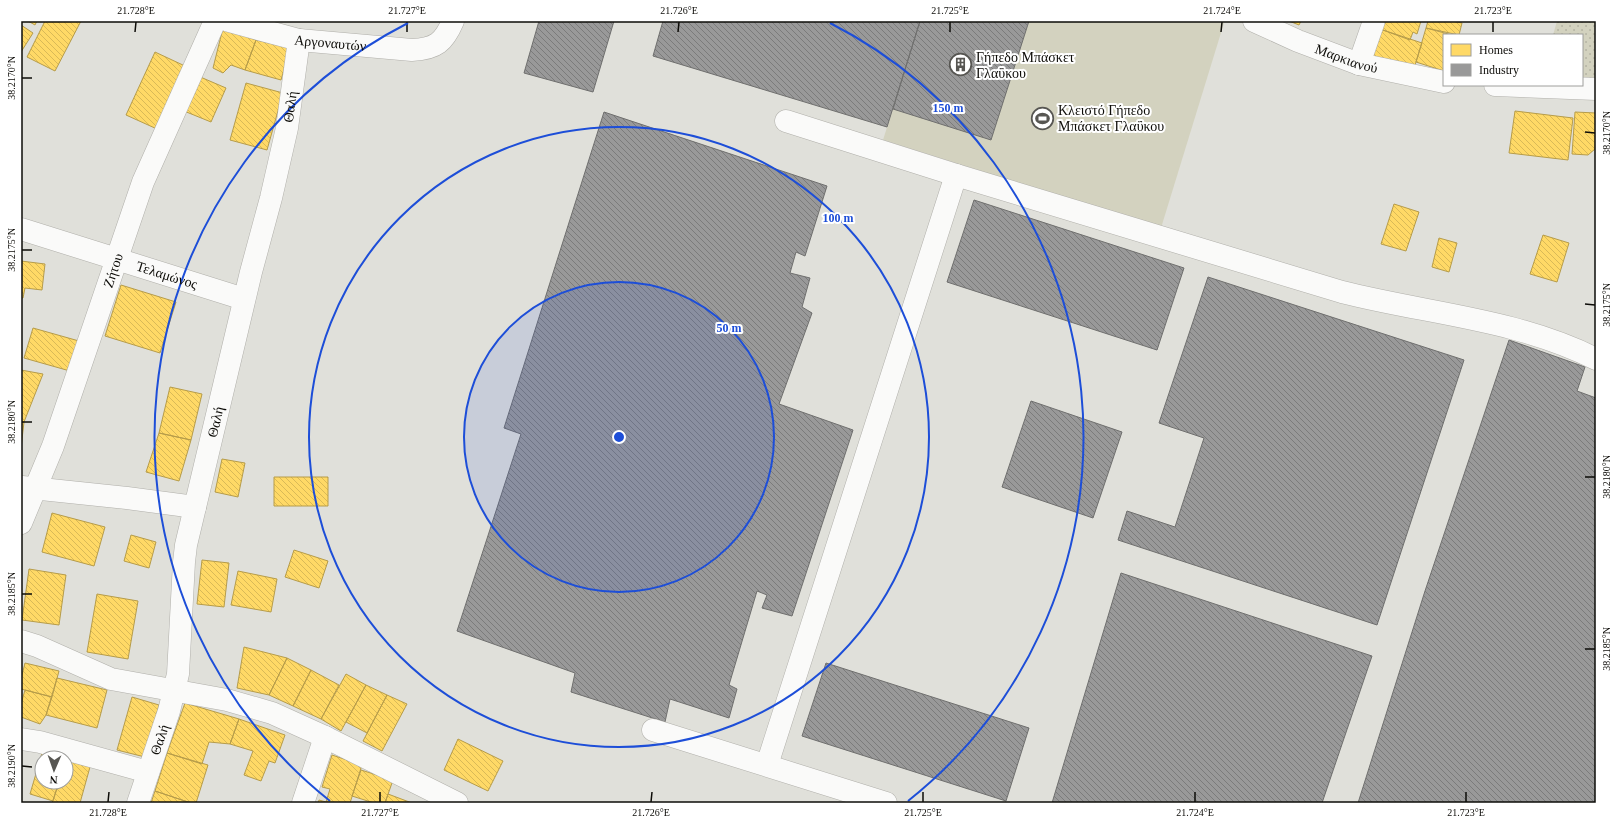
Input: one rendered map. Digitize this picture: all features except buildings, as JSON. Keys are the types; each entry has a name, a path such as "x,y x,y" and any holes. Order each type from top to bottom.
{"street":[{"name":"Ζήτου","path":"21,523 28,487 54,446 142,182 214,21"},
{"name":"Αργοναυτών","path":"229,21 299,40 418,50 434,47 440,43 453,21"},
{"name":"Μαρκιανού","path":"1254,21 1298,41 1359,64 1443,82"},
{"path":"1359,64 1374,21"},
{"name":"Θαλή","path":"138,803 175,690 180,654 184,554 244,299 271,198 287,128 299,40"},
{"path":"1520,86 1596,89"},
{"path":"786,121 956,175 1342,292 1388,303 1490,322 1544,336 1596,359"},
{"path":"767,765 956,175"},
{"name":"Τελαμώνος","path":"21,229 244,299"},
{"path":"28,487 127,498 195,508"},
{"path":"21,641 37,646 111,679 175,690 256,707 325,737 457,803"},
{"path":"653,730 886,803"},
{"path":"303,803 325,737"},
{"path":"21,739 40,742 148,772"}],"green space":[{"name":"Κλειστό Γήπεδο Μπάσκετ Γλαΰκου","path":"920,21 1216,21 1224,23 1161,228 883,140"},
{"path":"1557,21 1596,21 1596,78 1583,78 1583,34 1553,34"}],"place":[{"name":"Γήπεδο Μπάσκετ Γλαΰκου","path":"961,65"},
{"name":"Κλειστό Γήπεδο Μπάσκετ Γλαΰκου","path":"1042,118"}]}
